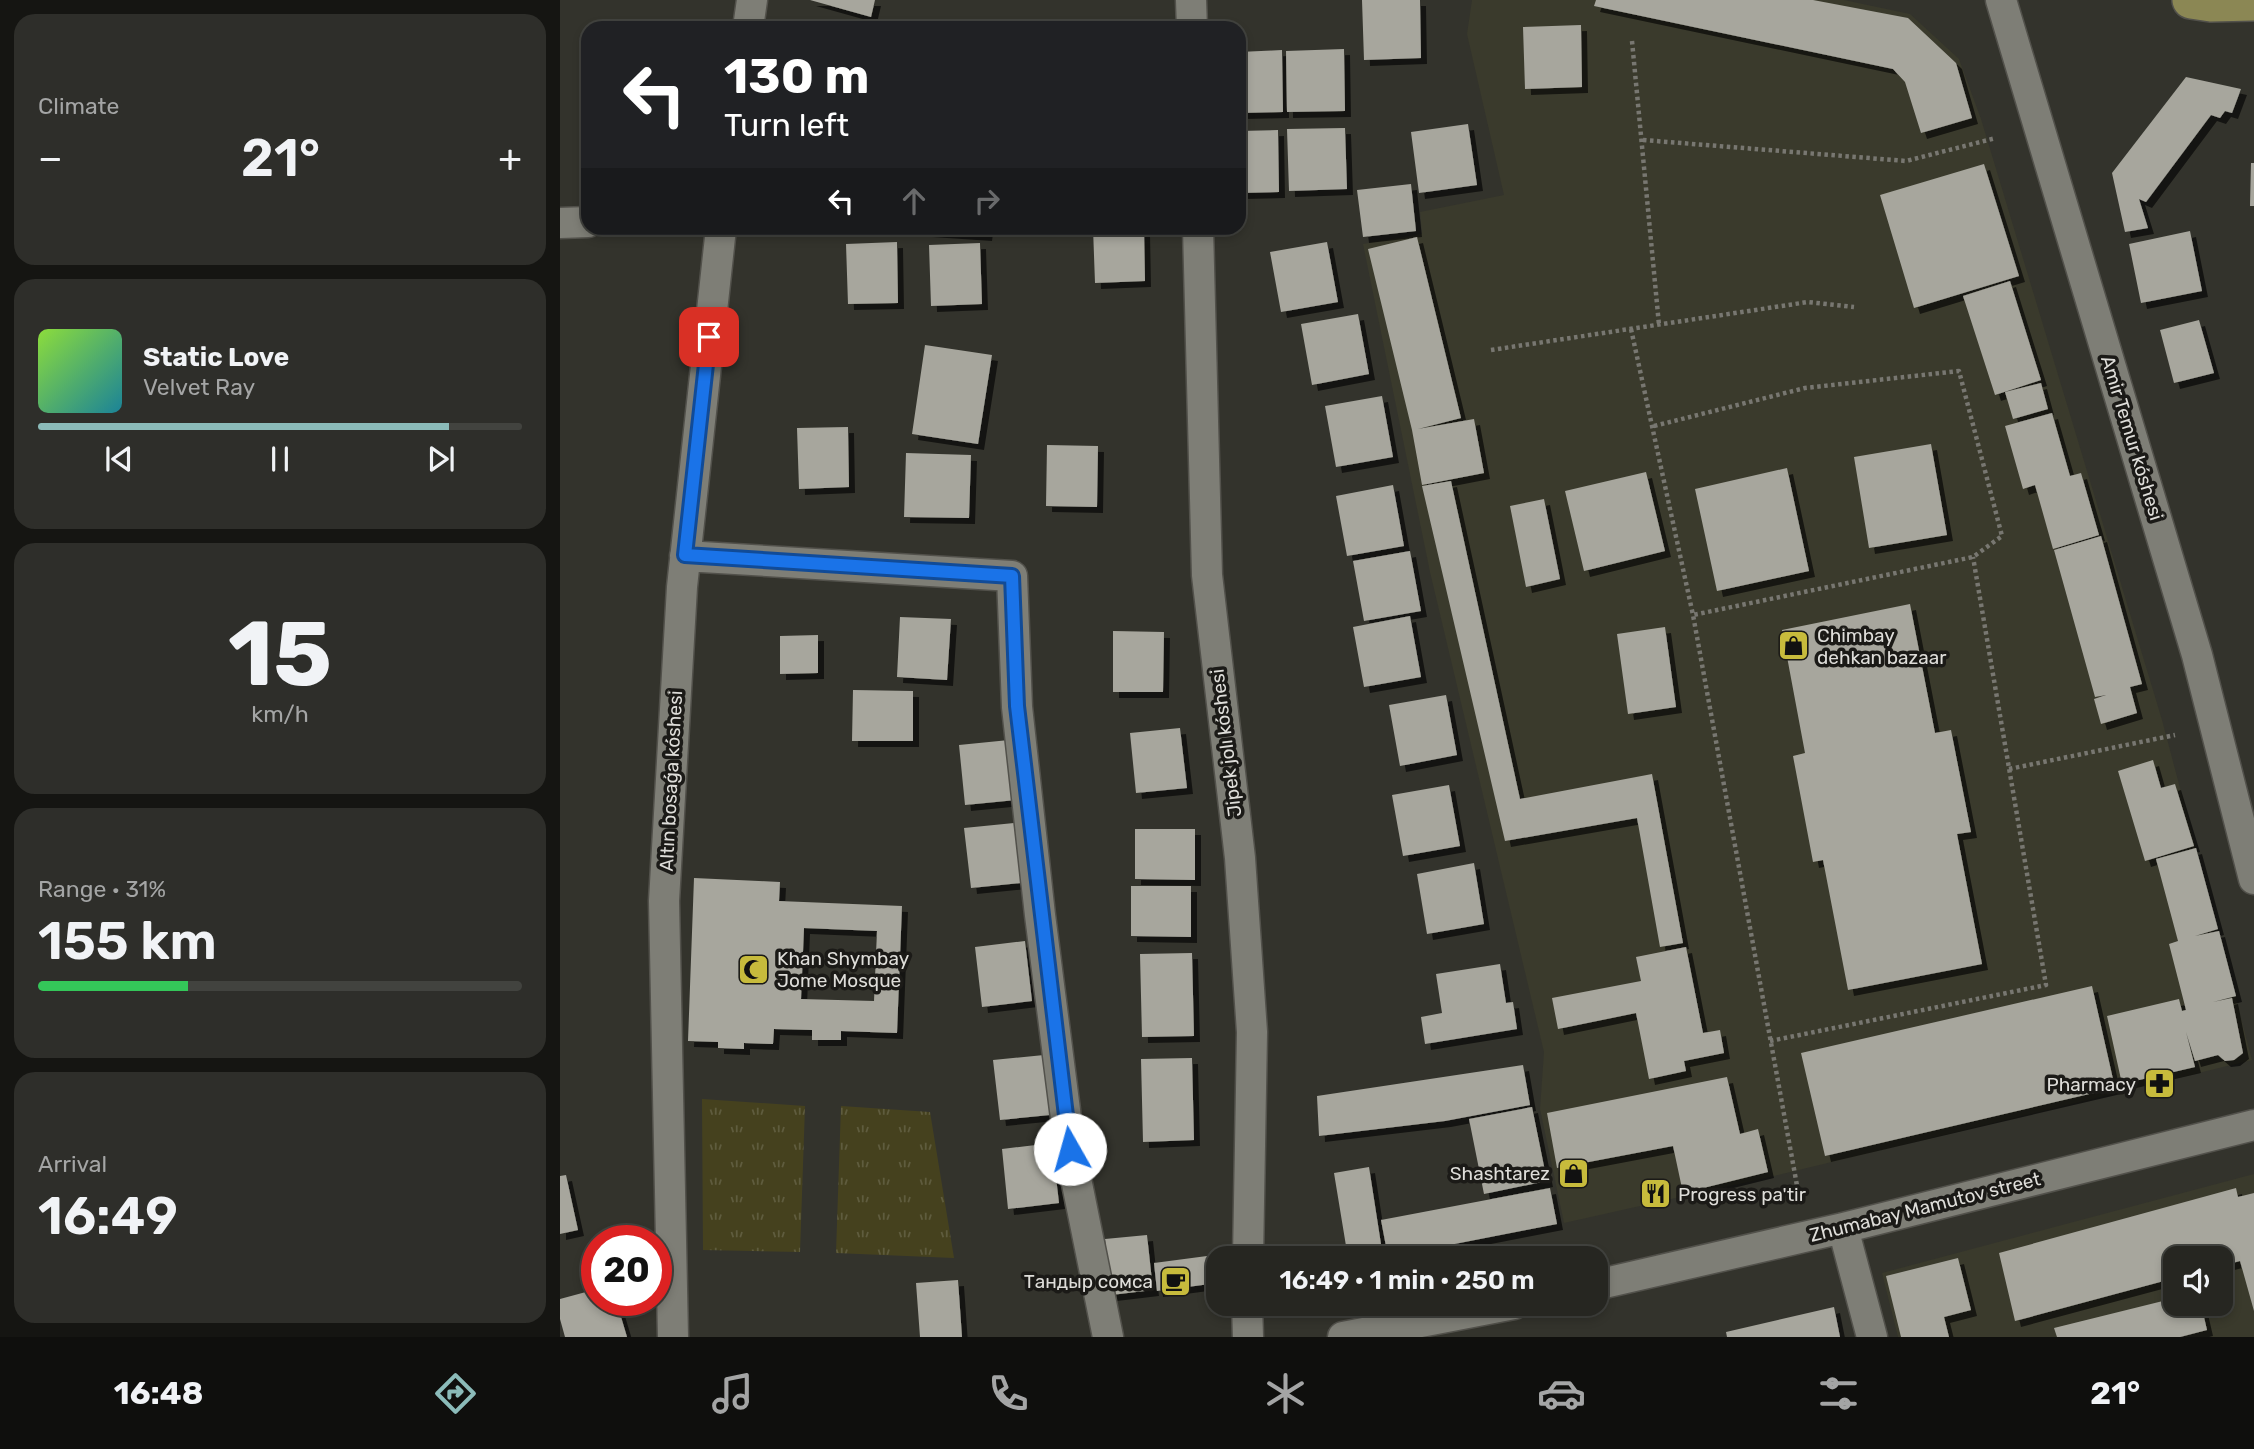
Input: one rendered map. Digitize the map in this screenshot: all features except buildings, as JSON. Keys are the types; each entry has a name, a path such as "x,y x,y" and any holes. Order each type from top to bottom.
{"main road":[{"path":"2191,0 2211,3 2254,2"}],"street":[{"path":"749,21 752,0"},
{"path":"1191,0 1192,21"},
{"name":"Amir Temur kóshesi","path":"2001,0 2197,655 2254,879"},
{"path":"560,223 581,222"},
{"name":"Altın bosaǵa kóshesi","path":"673,1337 664,901 685,555 720,235"},
{"name":"Jipek jolı kóshesi","path":"1198,235 1207,575 1240,858 1252,1032 1248,1246"},
{"path":"685,555 1012,576 1017,706 1040,915 1070,1149 1108,1337"},
{"name":"Zhumabay Mamutov street","path":"1608,1282 1843,1228 2254,1125"},
{"path":"1843,1228 1872,1337"},
{"path":"1247,1316 1248,1337"},
{"path":"1343,1337 1452,1316"}],"path":[{"path":"1632,41 1659,325"},
{"path":"1643,140 1906,161 1996,138"},
{"path":"1491,350 1808,302 1854,307"},
{"path":"1631,329 1693,615 1798,1191"},
{"path":"1654,426 1805,388 1959,370 2002,536 1973,557 1693,615"},
{"path":"1770,1041 2046,985 1973,557"},
{"path":"2009,769 2175,735"}],"shaded area":[{"name":"Chimbay dehkan bazaar","path":"1472,0 1844,0 1910,14 1959,59 1981,119 2162,720 2252,1060 1774,1176 1564,1223 1540,1109 1544,1052 1430,572 1363,244 1422,234 1420,212 1504,195 1467,34"},
{"path":"2254,1174 2254,1337 1898,1337 1882,1273"}],"green space":[{"path":"702,1099 805,1106 800,1252 703,1250"},
{"path":"841,1106 930,1112 954,1258 836,1253"}],"place":[{"name":"Chimbay dehkan bazaar","path":"1794,646"},
{"name":"Khan Shymbay Jome Mosque","path":"754,969"},
{"name":"Pharmacy","path":"2159,1084"},
{"name":"Shashtarez","path":"1573,1173"},
{"name":"Progress pa'tir","path":"1655,1194"},
{"name":"Тандыр сомса","path":"1176,1281"}],"route":[{"path":"709,337 685,555 1012,576 1017,706 1070,1149"}]}
